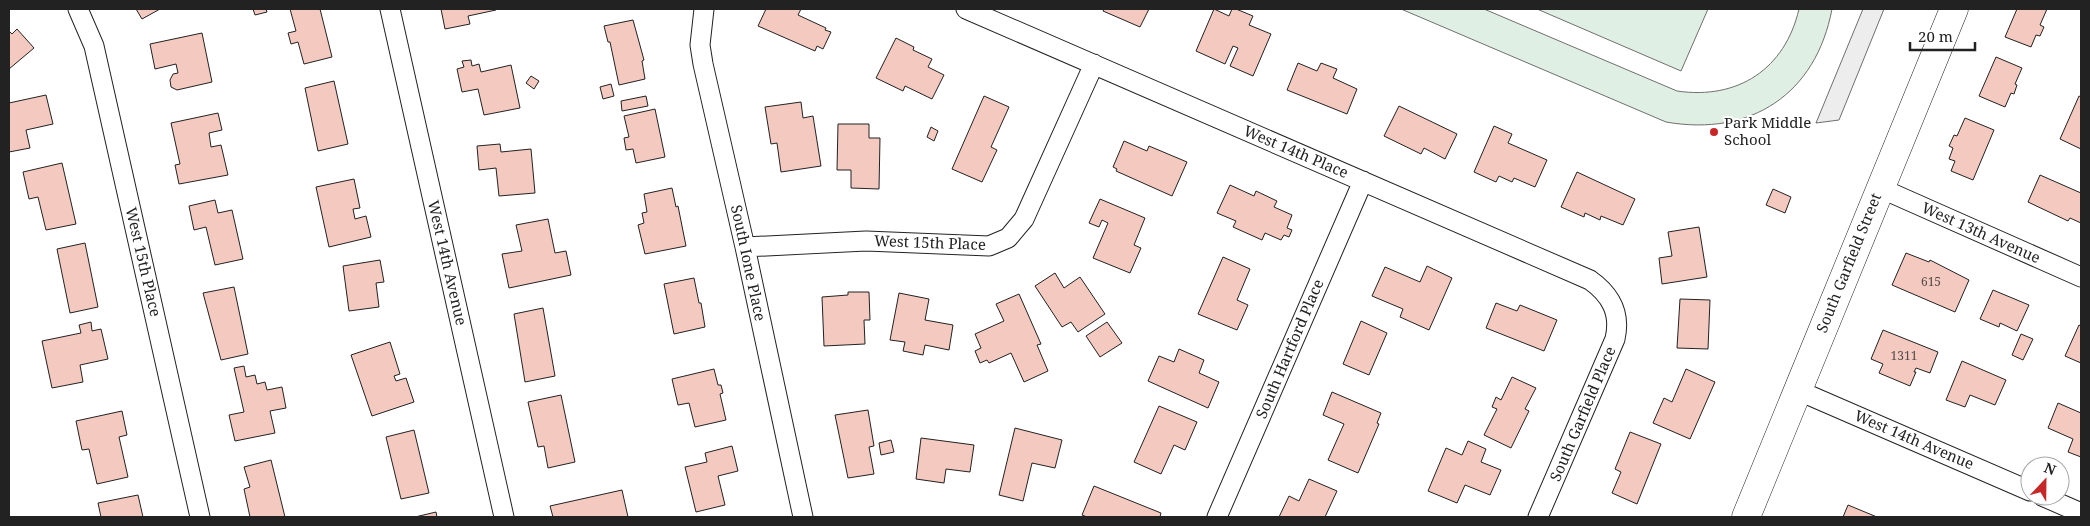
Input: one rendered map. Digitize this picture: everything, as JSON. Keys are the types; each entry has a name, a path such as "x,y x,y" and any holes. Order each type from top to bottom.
{"street":[{"name":"West 15th Place","path":"78,9 94,46 200,517"},
{"name":"West 14th Avenue","path":"390,9 504,517"},
{"name":"South Ione Place","path":"704,9 700,44 702,64 745,247 803,517"},
{"name":"West 14th Place","path":"966,9 1590,280 1609,297 1615,308"},
{"name":"South Garfield Street","path":"1746,517 1954,9"},
{"name":"West 15th Place","path":"745,247 884,241 979,247 1000,242 1015,232 1024,219 1094,64"},
{"name":"South Hartford Place","path":"1217,517 1363,181"},
{"name":"West 13th Avenue","path":"1880,188 2081,277"},
{"name":"South Garfield Place","path":"1538,517 1615,340 1617,320 1615,308"},
{"name":"West 14th Avenue","path":"1797,390 2020,487"},
{"path":"2065,506 2081,513"}],"green space":[{"path":"1401,9 1484,9 1677,91 1699,93 1739,85 1756,76 1770,64 1783,48 1799,9 1832,9 1824,39 1811,65 1795,86 1775,103 1752,115 1726,123 1697,125 1666,122"},
{"path":"1537,9 1708,9 1681,71"}],"shaded area":[{"path":"1863,9 1884,9 1839,120 1816,123"}],"building":[{"path":"136,9 160,9 142,19"},
{"path":"253,9 266,9 267,12 255,15"},
{"path":"290,9 320,9 332,57 304,64 298,42 291,44 288,33 296,31"},
{"path":"441,9 496,10 468,16 470,24 445,29"},
{"path":"766,9 801,9 798,15 831,32 823,49 817,46 815,51 758,26"},
{"path":"1104,9 1149,9 1140,27 1103,11"},
{"path":"1214,9 1229,16 1232,9 1236,9 1253,16 1249,25 1271,34 1253,76 1230,66 1238,48 1233,46 1225,64 1196,51"},
{"path":"2017,9 2047,9 2040,25 2044,27 2040,36 2036,35 2031,47 2005,37"},
{"path":"633,20 644,60 642,61 645,79 619,85 610,42 608,42 604,26"},
{"path":"17,29 34,48 9,69 9,31 12,34"},
{"path":"202,33 212,82 177,90 171,87 170,80 173,74 178,73 176,64 155,69 150,44"},
{"path":"896,38 914,47 913,50 932,59 928,67 944,75 932,99 905,86 903,91 876,78"},
{"path":"1996,57 2022,68 2015,84 2017,85 2014,94 2011,93 2005,107 1979,96"},
{"path":"471,60 472,66 479,64 481,72 511,65 520,108 484,115 478,89 462,92 457,69 464,67 462,61"},
{"path":"1298,63 1317,71 1321,63 1337,69 1333,78 1357,89 1347,114 1287,90"},
{"path":"531,76 539,81 534,89 526,83"},
{"path":"334,81 348,144 318,151 305,88"},
{"path":"611,84 614,96 603,99 600,87"},
{"path":"46,95 53,124 26,130 30,148 9,152 9,103"},
{"path":"646,96 648,106 622,111 621,101"},
{"path":"984,96 1009,107 991,147 997,150 982,182 952,169"},
{"path":"2079,96 2081,97 2081,149 2060,139"},
{"path":"801,102 803,118 813,116 821,166 781,172 777,143 771,144 765,107"},
{"path":"1399,106 1457,134 1445,159 1424,148 1421,154 1384,136"},
{"path":"655,109 665,157 636,163 633,149 626,150 624,138 629,137 624,116"},
{"path":"218,113 222,130 209,133 211,147 221,145 228,175 179,184 175,165 180,164 171,123"},
{"path":"1965,118 1994,130 1973,180 1951,171 1955,161 1949,159 1953,148 1949,146 1954,135 1957,136"},
{"path":"838,124 869,124 869,138 880,138 879,189 851,188 851,170 837,170"},
{"path":"1494,126 1512,134 1508,143 1547,160 1535,187 1514,178 1512,182 1499,176 1496,182 1474,172"},
{"path":"931,127 938,131 934,141 927,137"},
{"path":"1124,141 1147,151 1149,146 1187,162 1172,196 1116,171 1117,169 1113,167"},
{"path":"500,144 501,152 531,149 535,193 499,196 496,168 479,170 477,146"},
{"path":"62,163 76,224 46,230 38,197 29,199 23,172"},
{"path":"1577,172 1635,199 1623,225 1601,216 1600,220 1585,213 1584,217 1561,207"},
{"path":"2040,175 2081,193 2081,223 2070,218 2068,221 2028,202"},
{"path":"354,179 360,208 353,209 355,219 366,216 371,237 329,247 316,187"},
{"path":"1230,185 1254,196 1256,191 1277,201 1274,207 1292,215 1287,228 1292,230 1289,237 1284,235 1281,240 1265,233 1262,240 1233,227 1236,221 1217,213"},
{"path":"672,188 676,207 678,206 686,246 645,254 638,225 644,223 642,213 647,212 644,194"},
{"path":"1773,189 1791,197 1785,213 1766,205"},
{"path":"1100,199 1145,218 1134,245 1141,248 1130,273 1093,258 1108,223 1102,220 1099,227 1089,223"},
{"path":"215,200 218,213 232,210 243,259 215,265 206,227 194,230 189,206"},
{"path":"548,219 555,253 566,251 571,275 509,288 502,254 522,251 516,225"},
{"path":"1699,227 1707,277 1662,284 1659,258 1672,256 1668,232"},
{"path":"85,243 98,307 70,313 57,249"},
{"path":"1906,253 1929,262 1930,260 1969,280 1955,312 1892,285"},
{"path":"1223,257 1250,269 1237,300 1248,305 1237,330 1198,314"},
{"path":"380,260 384,282 376,283 379,307 349,311 343,266"},
{"path":"1427,266 1452,278 1429,330 1400,317 1403,309 1372,296 1385,267 1420,282"},
{"path":"1055,273 1064,288 1080,277 1105,314 1078,332 1071,322 1062,327 1035,286"},
{"path":"694,278 705,327 674,334 664,284"},
{"path":"234,287 248,354 221,360 203,293"},
{"path":"1993,290 2029,305 2017,331 2000,323 1999,327 1980,319"},
{"path":"848,292 869,292 870,320 864,320 865,344 824,346 822,297 848,295"},
{"path":"899,293 929,299 925,320 953,325 949,350 925,345 923,355 903,351 905,342 890,340"},
{"path":"1019,294 1041,344 1037,345 1048,371 1024,382 1011,353 989,363 987,360 980,363 975,351 981,348 975,334 1004,321 996,304"},
{"path":"1680,299 1710,300 1708,349 1677,348"},
{"path":"1496,303 1517,311 1520,305 1557,320 1544,351 1486,328"},
{"path":"543,308 555,376 525,382 514,314"},
{"path":"1361,321 1387,333 1369,375 1343,364"},
{"path":"91,322 92,331 101,329 108,359 80,365 83,382 52,388 42,341 81,333 79,325"},
{"path":"1107,322 1122,343 1100,357 1086,336"},
{"path":"2079,325 2081,326 2081,363 2065,356"},
{"path":"1883,330 1938,352 1930,373 1916,368 1910,386 1879,373 1883,364 1871,359"},
{"path":"2021,334 2033,339 2023,360 2012,355"},
{"path":"390,342 400,374 394,376 396,381 406,378 414,402 372,416 351,355"},
{"path":"1179,349 1204,360 1199,373 1219,382 1208,408 1148,381 1159,356 1174,362"},
{"path":"1962,361 2006,380 1995,405 1970,395 1965,407 1946,400"},
{"path":"244,366 246,377 255,375 257,384 265,382 267,390 282,387 286,408 270,411 275,433 235,441 229,415 244,412 234,368"},
{"path":"714,369 718,385 721,385 723,393 720,394 726,420 695,427 689,403 678,405 672,379"},
{"path":"1686,369 1715,382 1690,439 1653,423 1664,398 1672,402"},
{"path":"1512,377 1536,388 1525,409 1529,411 1511,448 1484,435 1497,409 1492,407 1496,397 1501,400"},
{"path":"1332,392 1381,413 1377,423 1379,424 1358,473 1328,460 1344,424 1323,415"},
{"path":"561,395 575,462 548,468 544,446 538,447 528,402"},
{"path":"2058,403 2081,413 2081,457 2068,452 2073,439 2048,428"},
{"path":"1159,406 1197,422 1185,450 1174,445 1161,474 1134,462"},
{"path":"868,410 874,446 869,447 874,474 848,478 835,415"},
{"path":"122,411 127,435 119,437 128,477 97,484 89,449 82,450 76,421"},
{"path":"1015,428 1062,440 1055,468 1032,463 1023,501 999,495"},
{"path":"414,430 429,493 401,499 386,437"},
{"path":"1630,432 1661,444 1637,504 1612,493 1621,472 1615,469"},
{"path":"921,438 974,445 970,472 946,469 944,483 916,479"},
{"path":"891,440 894,452 881,455 879,443"},
{"path":"1468,441 1486,449 1481,462 1501,470 1490,495 1465,485 1457,503 1428,491 1446,448 1462,455"},
{"path":"732,446 738,471 718,476 725,505 696,512 685,467 707,462 705,453"},
{"path":"271,460 285,517 250,517 244,489 250,487 244,467"},
{"path":"1309,479 1337,491 1325,517 1279,517 1289,496 1299,501"},
{"path":"1094,486 1161,513 1160,517 1087,517 1082,515"},
{"path":"622,490 628,517 553,517 550,506"},
{"path":"138,495 143,517 101,517 98,503"},
{"path":"1848,505 1877,517 1843,517"},
{"path":"436,512 437,517 415,517"}],"place":[{"name":"Park Middle School","path":"1714,132"}]}
